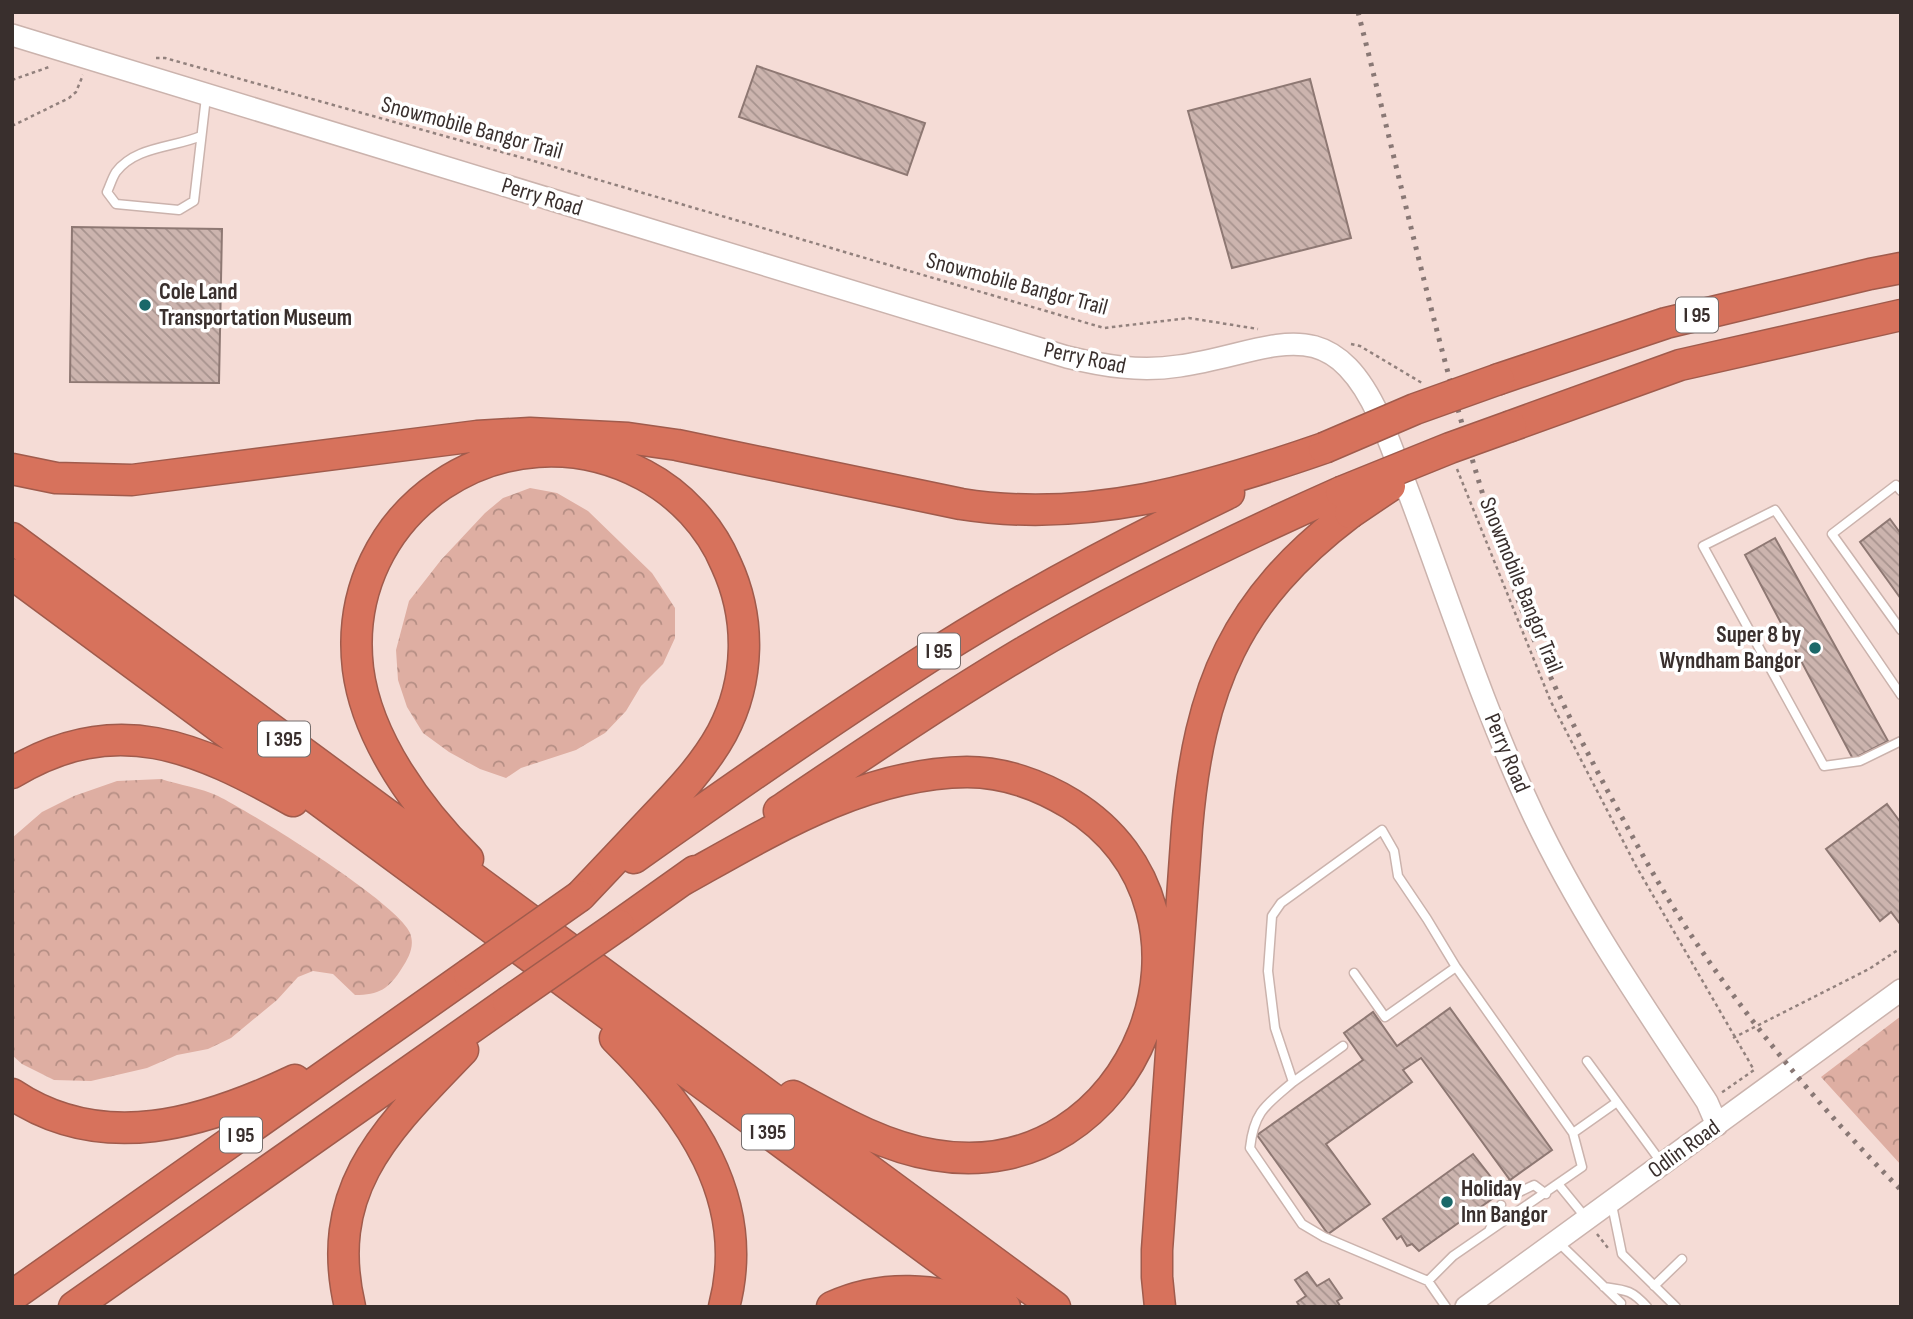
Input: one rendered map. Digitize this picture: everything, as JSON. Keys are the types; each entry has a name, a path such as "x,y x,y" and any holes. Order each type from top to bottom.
{"highway":[{"name":"I 95","path":"12,1296 792,747 946,646 1118,550 1324,448 1424,406 1666,323 1901,268"},
{"name":"I 95","path":"74,1307 864,754 1025,652 1180,567 1345,502 1480,437 1681,365 1901,315"},
{"path":"12,469 56,478 132,480 477,436 582,434 677,445 961,504 1005,510 1049,510 1093,508 1155,499 1219,482 1324,448"},
{"path":"556,940 462,852 415,798 370,716 361,685 357,655 358,621 365,588 381,551 403,518 427,495 454,476 486,461 521,453 561,451 596,456 632,469 666,489 694,514 715,542 736,589 741,614 744,639 742,675 734,706 718,739 684,785 580,896"},
{"path":"1160,1307 1157,1277 1158,1237 1187,828 1200,734 1219,673 1255,608 1345,502"},
{"name":"I 395","path":"12,538 1055,1307"},
{"name":"I 395","path":"12,574 1005,1307"},
{"path":"12,773 40,758 85,742 133,739 165,744 207,758 270,788 426,880"},
{"path":"660,1017 754,1075 852,1127 916,1151 954,1158 973,1158 1012,1153 1030,1147 1063,1131 1089,1111 1112,1087 1131,1060 1146,1028 1155,995 1158,960 1155,931 1142,888 1128,860 1104,831 1076,807 1048,791 1007,777 957,773 912,778 877,786 799,818 681,881"},
{"path":"531,958 646,1069 697,1138 716,1177 728,1216 732,1256 724,1307"},
{"path":"350,1307 343,1255 346,1228 356,1187 368,1161 398,1118 508,1002"},
{"path":"12,1094 54,1116 85,1125 119,1129 154,1126 211,1114 249,1100 320,1068 388,1031"},
{"path":"832,1307 871,1294 912,1291 944,1294 987,1307"}],"street":[{"name":"Perry Road","path":"12,35 1075,359 1117,368 1166,368 1265,346 1294,343 1312,345 1339,357 1362,384 1378,416 1487,705 1535,818 1604,944 1707,1102 1717,1125"},
{"name":"Odlin Road","path":"1478,1303 1557,1241 1901,990"}],"lane":[{"path":"201,136 174,146 144,151 117,171 107,192 116,204 179,210 194,201 207,94"},
{"path":"1901,491 1896,485 1832,534 1901,630"},
{"path":"1901,695 1775,510 1703,546 1824,766 1860,761 1901,741"},
{"path":"1293,1082 1275,1028 1268,971 1272,916 1280,903 1382,830 1394,851 1398,876 1456,967 1573,1133 1582,1167 1453,1256 1429,1281"},
{"path":"1354,972 1385,1017 1456,967"},
{"path":"1343,1046 1262,1108 1252,1133 1250,1149 1302,1224 1324,1237 1429,1281 1446,1307"},
{"path":"1587,1061 1663,1164"},
{"path":"1573,1133 1617,1102"},
{"path":"1516,1194 1534,1185 1546,1194"},
{"path":"1559,1185 1587,1219"},
{"path":"1612,1202 1622,1254 1676,1307"},
{"path":"1489,1231 1501,1205"},
{"path":"1557,1241 1621,1303"},
{"path":"1654,1286 1682,1259"},
{"path":"1604,1287 1628,1290 1647,1307"}],"path":[{"path":"12,126 69,98 80,83 88,58"},
{"name":"Snowmobile Bangor Trail","path":"152,58 165,58 534,160 1104,328 1189,318 1268,331"},
{"path":"12,80 52,65"},
{"path":"1347,344 1360,346 1423,383"},
{"name":"Snowmobile Bangor Trail","path":"1453,459 1551,702 1636,866 1733,1038 1754,1070 1707,1102"},
{"path":"1733,1038 1869,969 1901,948"}],"green space":[{"path":"530,488 557,493 588,511 652,573 675,608 675,638 663,664 641,686 626,711 605,733 576,750 521,768 506,778 480,769 449,752 423,733 407,707 398,680 396,650 409,601 441,560 485,513 503,498"},
{"path":"161,779 218,796 261,820 353,881 400,919 410,933 410,951 393,981 377,992 355,995 333,974 313,971 298,977 277,1000 231,1038 208,1049 177,1055 147,1068 91,1081 54,1080 22,1064 12,1055 12,838 42,812 74,796 117,781"},
{"path":"1901,1016 1901,1165 1821,1077"}],"building":[{"path":"757,66 925,123 907,175 739,117"},
{"path":"1310,79 1351,238 1232,268 1188,111"},
{"name":"Cole Land Transportation Museum","path":"72,227 222,229 219,383 70,382"},
{"path":"1890,519 1901,534 1901,599 1860,542"},
{"name":"Super 8 by Wyndham Bangor","path":"1775,538 1888,741 1853,759 1745,555"},
{"path":"1887,804 1901,823 1901,925 1891,912 1880,921 1826,849"},
{"path":"1450,1008 1552,1150 1510,1180 1421,1058 1403,1070 1412,1082 1326,1144 1370,1204 1328,1234 1257,1135 1363,1060 1344,1033 1373,1012 1397,1046"},
{"name":"Holiday Inn Bangor","path":"1473,1154 1498,1186 1510,1180 1513,1184 1419,1251 1412,1244 1407,1246 1401,1236 1397,1239 1383,1219"},
{"path":"1307,1272 1317,1286 1329,1279 1342,1298 1337,1301 1340,1306 1300,1307 1297,1302 1306,1296 1295,1280"}],"railway":[{"path":"1358,12 1446,366 1486,506 1529,629 1553,682 1644,858 1711,964 1788,1065 1843,1129 1901,1190"}],"place":[{"name":"Cole Land Transportation Museum","path":"145,305"},
{"name":"Super 8 by Wyndham Bangor","path":"1815,648"},
{"name":"Holiday Inn Bangor","path":"1447,1202"}]}
